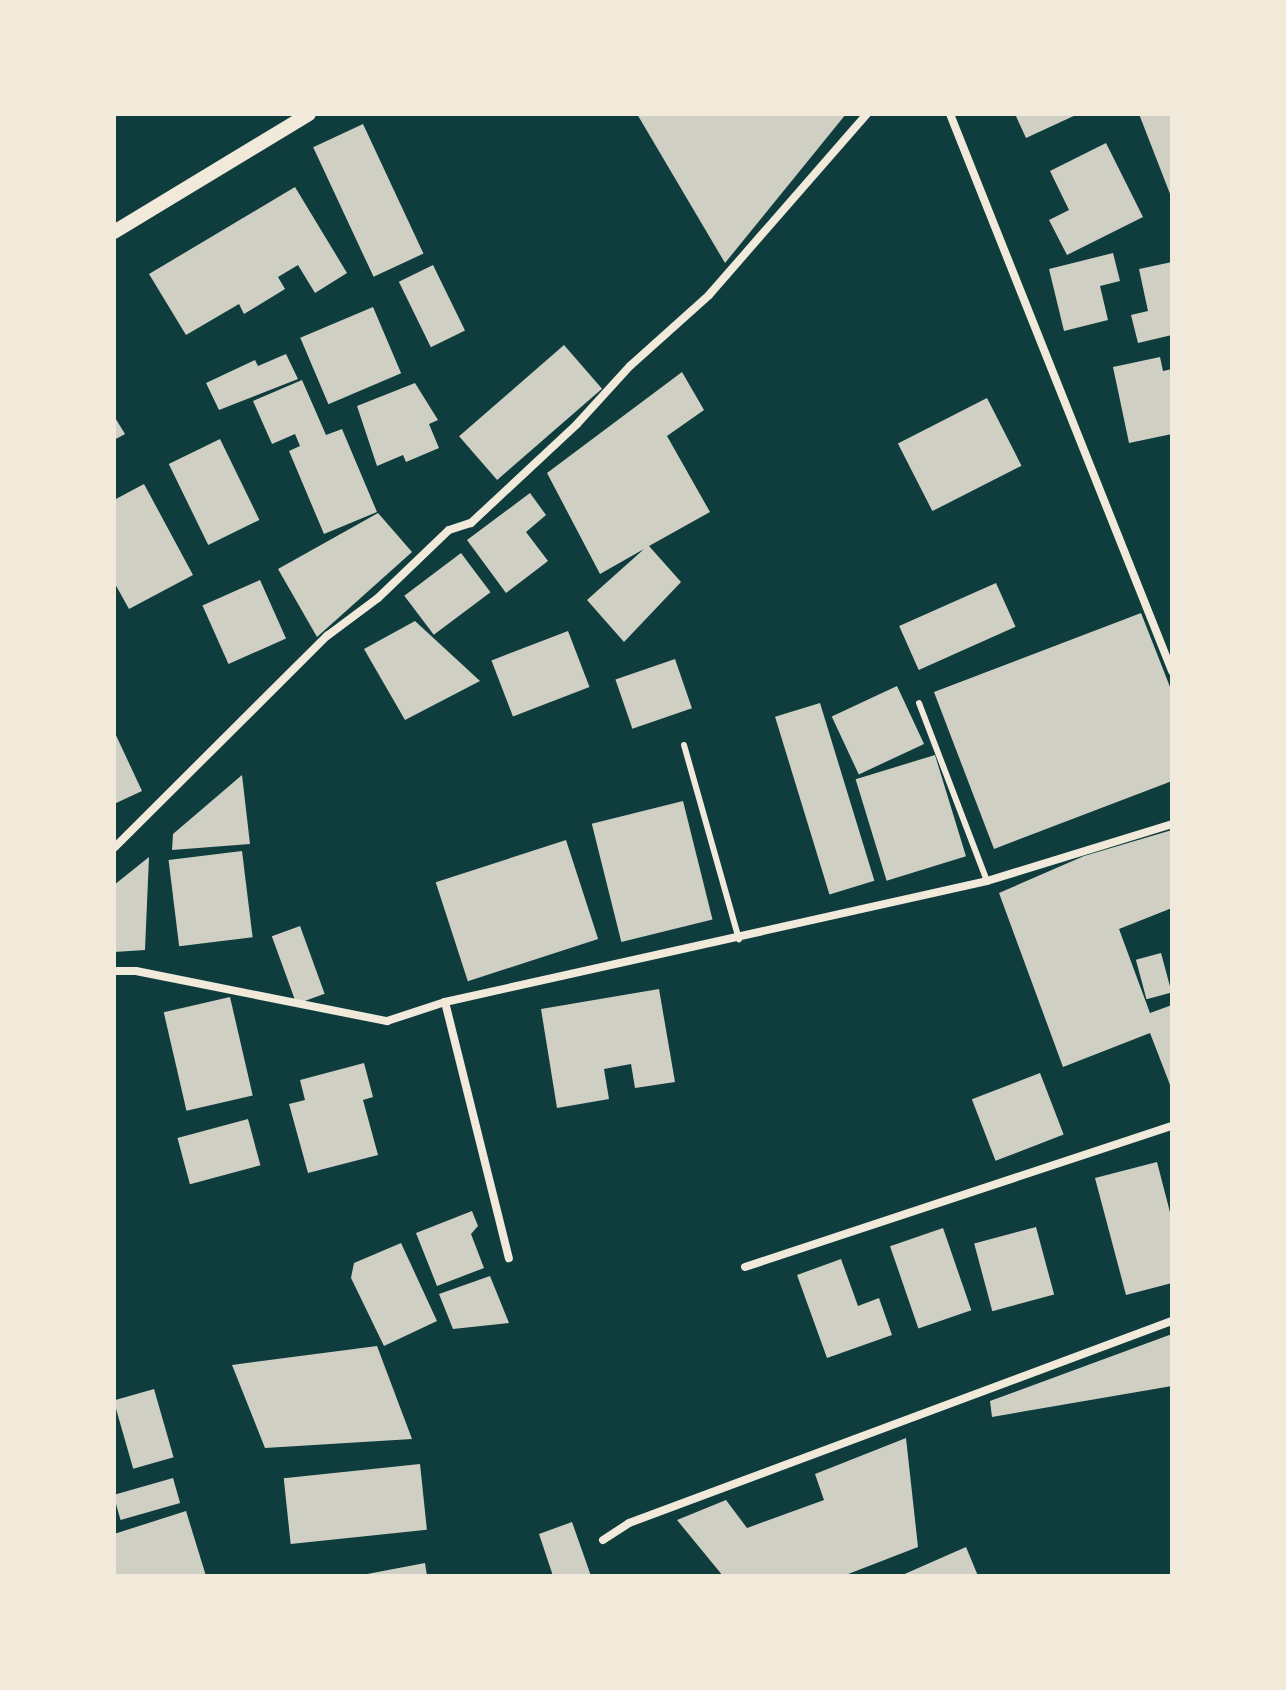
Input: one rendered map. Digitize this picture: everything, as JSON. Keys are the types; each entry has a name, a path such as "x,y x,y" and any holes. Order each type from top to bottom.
{"street":[{"path":"114,232 309,114"},
{"path":"114,848 327,636 378,598 449,530 471,523 577,424 630,366 709,295 867,114"},
{"path":"950,114 1172,671"},
{"path":"114,971 136,971 387,1021 445,1002 739,939 987,881 1172,824"},
{"path":"445,1002 509,1258"},
{"path":"745,1267 1172,1126"},
{"path":"603,1540 629,1523 1172,1321"}],"lane":[{"path":"919,703 987,881"},
{"path":"684,745 739,939"}],"building":[{"path":"637,114 846,114 725,263"},
{"path":"1015,114 1078,114 1026,138"},
{"path":"1139,114 1172,114 1172,199"},
{"path":"363,124 423,254 374,277 313,147"},
{"path":"1106,143 1143,217 1067,255 1049,220 1069,210 1050,171"},
{"path":"295,187 347,273 315,293 298,265 278,277 285,289 244,314 239,304 186,335 149,274"},
{"path":"1113,253 1120,281 1100,286 1108,320 1064,331 1049,269"},
{"path":"1172,262 1172,335 1138,343 1131,315 1148,311 1139,269"},
{"path":"433,265 465,331 431,347 399,282"},
{"path":"373,307 401,373 328,404 300,338"},
{"path":"564,345 602,389 497,480 459,436"},
{"path":"286,354 298,379 219,410 206,383 255,360 258,366"},
{"path":"1160,357 1163,371 1172,369 1172,434 1129,443 1113,367"},
{"path":"682,372 704,410 667,436 710,512 649,546 681,582 624,642 587,600 644,549 600,574 547,473"},
{"path":"302,380 326,435 342,429 377,512 324,534 289,451 300,446 295,434 272,444 253,401"},
{"path":"415,383 438,420 429,424 439,448 406,462 403,455 377,466 357,406"},
{"path":"987,398 1022,466 932,511 898,443"},
{"path":"114,416 125,434 114,440"},
{"path":"220,439 259,520 208,545 169,464"},
{"path":"144,484 193,575 129,609 114,582 114,500"},
{"path":"530,493 546,515 526,532 548,561 506,593 467,540"},
{"path":"378,513 412,552 317,637 278,569"},
{"path":"461,553 490,592 434,635 404,596"},
{"path":"260,580 286,638 228,664 202,606"},
{"path":"996,583 1016,627 919,670 899,626"},
{"path":"1141,613 1172,692 1172,781 994,849 934,692"},
{"path":"415,621 480,681 405,720 364,649"},
{"path":"568,631 590,687 513,716 491,660"},
{"path":"675,659 692,708 632,729 615,680"},
{"path":"897,686 924,744 859,774 832,716"},
{"path":"820,703 874,881 829,895 775,717"},
{"path":"114,731 142,791 114,804"},
{"path":"935,755 966,856 887,881 856,779"},
{"path":"242,775 250,844 172,850 173,834"},
{"path":"683,801 713,919 621,942 592,824"},
{"path":"1172,830 1172,908 1119,929 1150,1013 1172,1005 1172,1090 1150,1033 1063,1067 999,893 1084,856"},
{"path":"566,840 598,939 468,981 436,882"},
{"path":"242,851 253,937 179,946 169,860"},
{"path":"149,857 145,950 114,952 114,885"},
{"path":"300,926 325,994 296,1004 272,936"},
{"path":"1161,953 1172,993 1146,999 1136,960"},
{"path":"659,989 675,1082 635,1088 631,1064 604,1069 609,1099 557,1108 541,1009"},
{"path":"230,997 253,1095 186,1111 164,1012"},
{"path":"364,1063 373,1097 363,1100 378,1155 308,1173 289,1104 305,1100 300,1080"},
{"path":"1040,1073 1064,1135 996,1161 972,1099"},
{"path":"248,1119 260,1165 190,1184 177,1138"},
{"path":"1157,1162 1172,1220 1172,1283 1126,1295 1095,1178"},
{"path":"472,1211 478,1226 471,1234 484,1268 437,1286 416,1233"},
{"path":"1036,1227 1054,1295 992,1311 974,1244"},
{"path":"943,1228 971,1310 918,1328 890,1246"},
{"path":"401,1243 437,1321 384,1346 351,1278 354,1263"},
{"path":"841,1259 858,1306 879,1298 892,1335 827,1358 797,1275"},
{"path":"490,1276 509,1323 453,1329 439,1294"},
{"path":"1172,1334 1172,1386 992,1417 990,1401"},
{"path":"377,1346 412,1439 265,1448 232,1365"},
{"path":"154,1389 174,1457 133,1469 114,1400"},
{"path":"906,1438 918,1547 843,1576 723,1576 677,1520 726,1500 747,1528 824,1500 815,1474"},
{"path":"420,1464 427,1530 291,1544 284,1478"},
{"path":"173,1478 180,1503 121,1520 114,1495"},
{"path":"186,1511 206,1576 114,1576 114,1534"},
{"path":"572,1522 591,1576 553,1576 539,1534"},
{"path":"966,1547 978,1576 900,1576"},
{"path":"425,1563 427,1576 362,1576 362,1575"}]}
